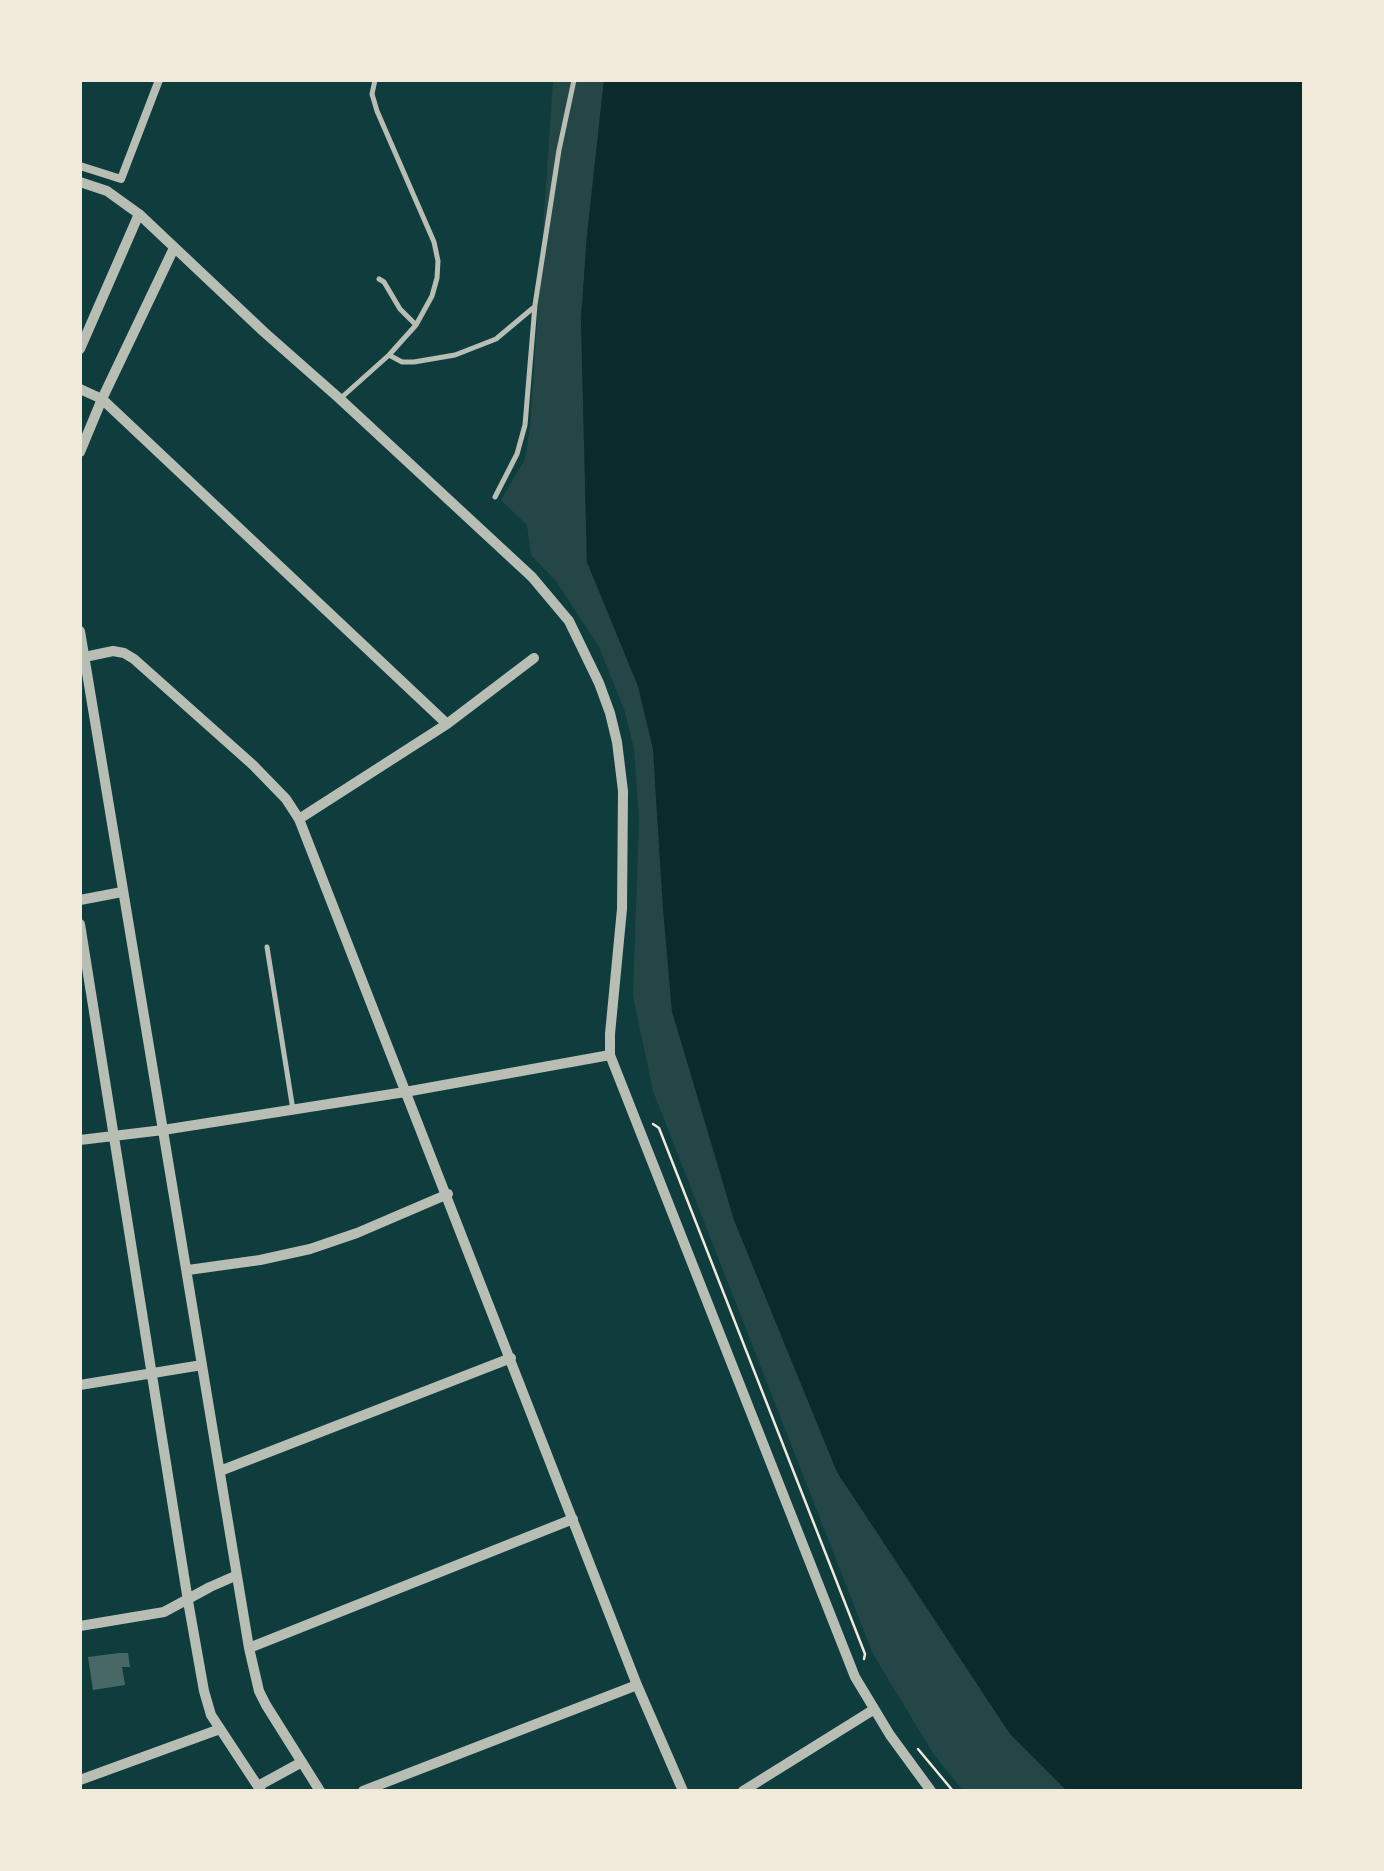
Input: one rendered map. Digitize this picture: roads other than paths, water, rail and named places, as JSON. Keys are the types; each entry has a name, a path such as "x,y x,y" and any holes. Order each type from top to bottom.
{"street":[{"path":"80,166 120,179 159,80"},
{"path":"80,182 107,191 139,214 532,576 569,621 599,683 617,742 623,791 622,909 610,1056 849,1662 873,1710 931,1791"},
{"path":"80,348 139,214"},
{"path":"80,452 174,248"},
{"path":"80,389 102,399 447,724"},
{"path":"80,631 249,1648 260,1691 320,1791"},
{"path":"82,657 114,651 134,660 264,776 299,819 683,1791"},
{"path":"299,819 447,724 534,658"},
{"path":"80,900 122,892"},
{"path":"80,924 207,1702 259,1789 302,1762"},
{"path":"80,1140 293,1110 610,1056"},
{"path":"188,1270 310,1249 448,1194"},
{"path":"220,1471 510,1358"},
{"path":"80,1385 202,1365"},
{"path":"249,1648 573,1519"},
{"path":"80,1626 164,1612 235,1576"},
{"path":"363,1791 638,1684"},
{"path":"743,1791 873,1710"},
{"path":"80,1780 220,1729"}],"lane":[{"path":"340,399 416,325 438,278 438,260 430,231 377,111 372,94 375,80"},
{"path":"495,497 517,454 525,426 535,306 574,80"},
{"path":"378,279 416,325"},
{"path":"389,355 402,362 455,355 496,339 535,306"},
{"path":"267,946 293,1110"}]}
